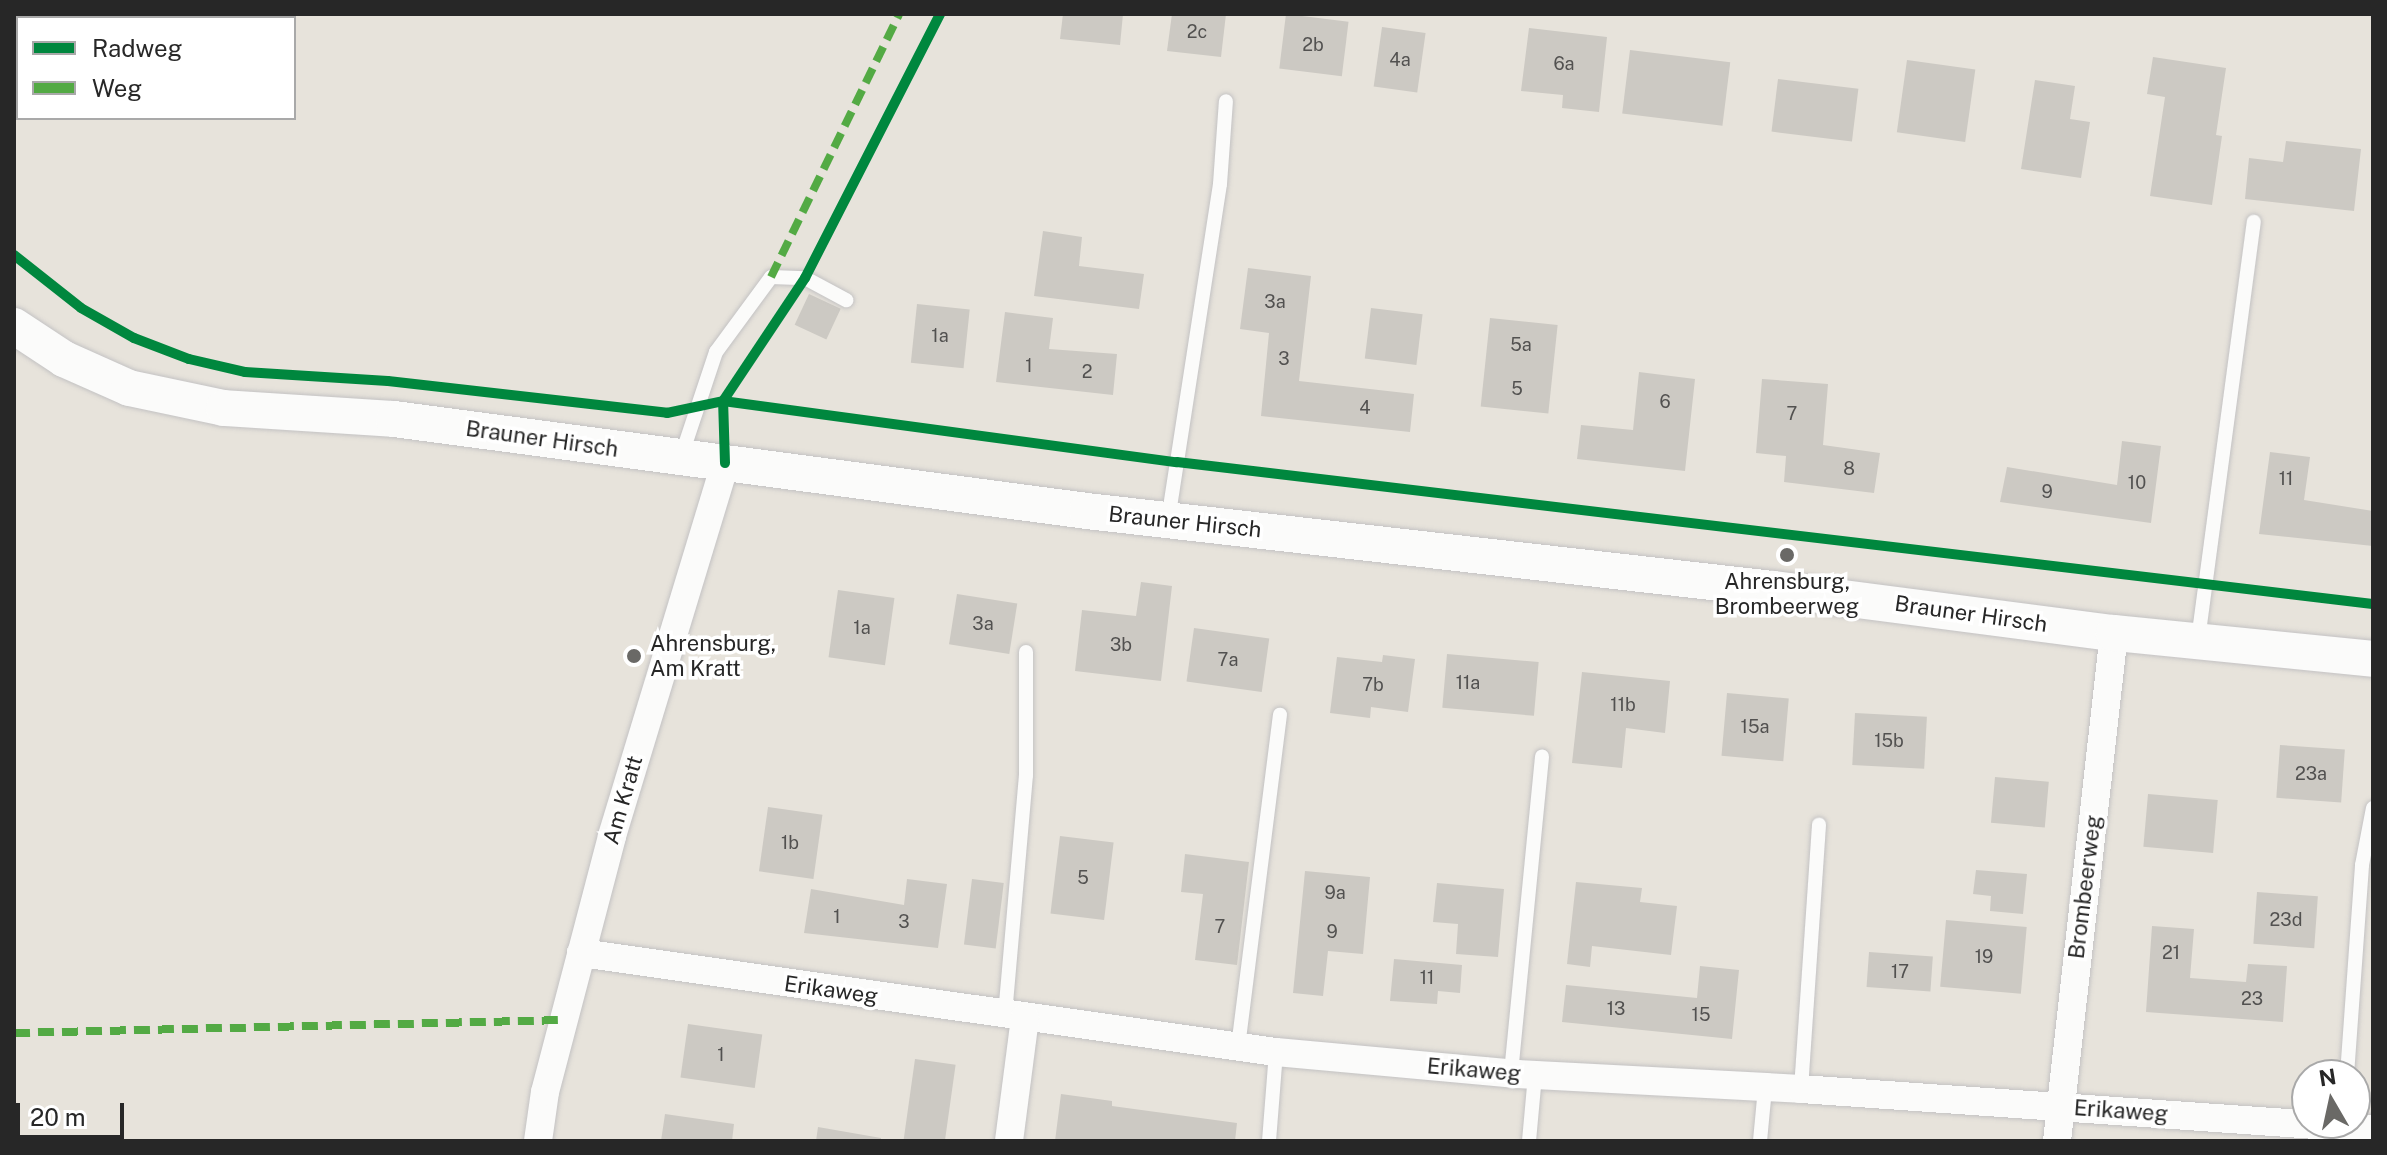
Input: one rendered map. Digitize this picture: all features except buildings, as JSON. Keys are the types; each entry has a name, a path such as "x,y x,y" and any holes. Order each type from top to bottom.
{"street":[{"name":"Brauner Hirsch","path":"14,326 95,375 177,401 271,412 394,419 1168,521 1773,589 2114,633 2373,659"},
{"name":"Am Kratt","path":"538,1141 545,1092 581,953 725,463"},
{"name":"Brombeerweg","path":"2057,1141 2114,633"},
{"name":"Erikaweg","path":"581,953 1276,1052 1523,1074 1801,1089 2291,1124"},
{"path":"1009,1141 1015,1017"}],"lane":[{"path":"1168,521 1220,184 1226,101"},
{"path":"2198,640 2254,222"},
{"path":"680,458 716,352 771,277 805,278 846,300"},
{"path":"1015,1017 1026,775 1026,652"},
{"path":"1238,1047 1280,715"},
{"path":"1529,1141 1523,1074 1542,757"},
{"path":"2348,1059 2362,865 2373,808"},
{"path":"1801,1089 1819,825"},
{"path":"1269,1141 1276,1052"},
{"path":"1760,1141 1765,1088"}],"marked path":[{"path":"771,277 899,14"},
{"path":"14,1033 566,1020"}],"cycle path":[{"path":"725,463 723,401 805,278 940,14"},
{"path":"14,255 81,308 134,338 189,359 245,372 388,381 667,413 723,401 1177,462 2373,604"}],"place":[{"name":"Ahrensburg, Brombeerweg","path":"1787,555"},
{"name":"Ahrensburg, Am Kratt","path":"634,656"}]}
